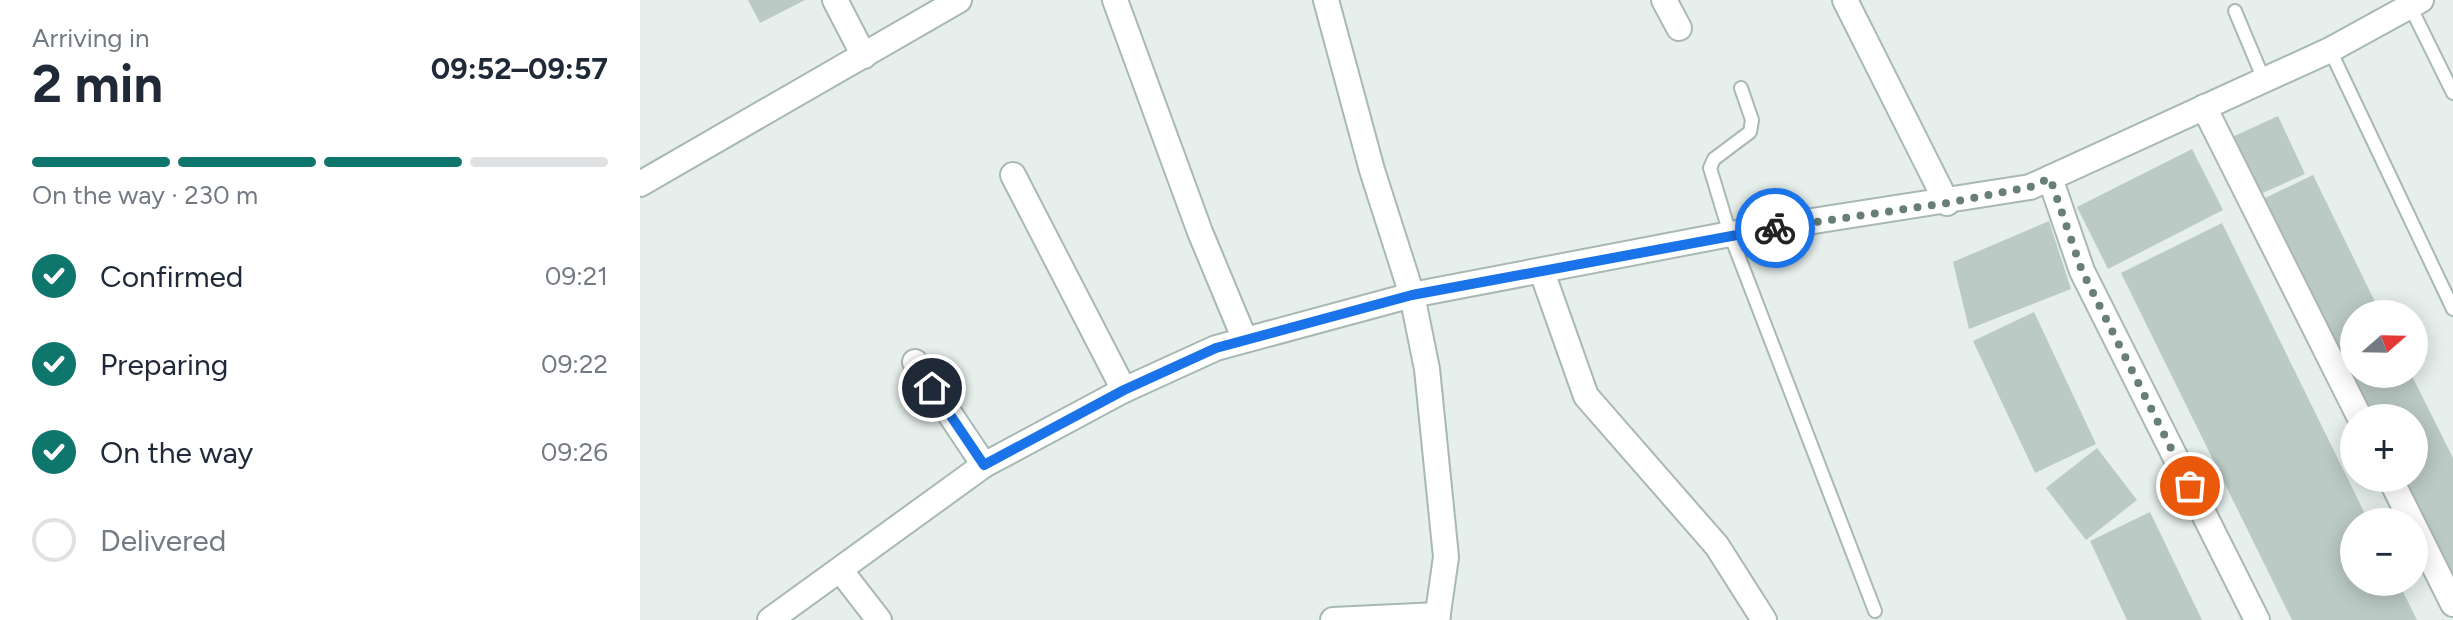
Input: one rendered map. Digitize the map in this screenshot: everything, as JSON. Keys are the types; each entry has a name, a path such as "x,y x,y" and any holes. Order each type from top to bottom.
{"street":[{"path":"835,0 864,56"},
{"path":"640,184 959,0"},
{"path":"1115,0 1200,232 1245,340"},
{"path":"1326,0 1372,170 1412,295 1427,369 1446,557 1438,617 1333,620"},
{"path":"1664,0 1679,28"},
{"path":"1845,0 1947,203"},
{"path":"770,620 984,465 1124,390 1216,348 1412,295 1730,234 1947,203 2030,187 2330,50 2415,3"},
{"path":"2204,107 2353,404"},
{"path":"1013,175 1124,390"},
{"path":"2050,178 2082,271 2257,620"},
{"path":"1542,272 1586,396 1717,546 1764,620"},
{"path":"915,362 984,465"},
{"path":"2428,554 2453,604"},
{"path":"841,571 879,620"}],"lane":[{"path":"2415,3 2453,93"},
{"path":"2235,11 2264,80"},
{"path":"2330,50 2453,309"},
{"path":"1741,88 1752,120 1750,132 1714,159 1710,168 1730,234 1875,611"}],"building":[{"path":"748,0 805,0 760,23"},
{"path":"2278,116 2305,174 2256,196 2230,138"},
{"path":"2192,149 2223,210 2108,269 2077,207"},
{"path":"2313,175 2374,300 2340,300 2340,355 2263,199"},
{"path":"2049,221 2071,289 1969,329 1953,262"},
{"path":"2222,223 2340,463 2340,492 2354,492 2362,508 2340,508 2340,596 2405,596 2417,620 2292,620 2121,273"},
{"path":"2034,312 2096,444 2035,473 1973,341"},
{"path":"2356,388 2418,388 2426,404 2364,404"},
{"path":"2428,408 2453,458 2453,583 2428,533 2428,508 2416,508 2408,492 2428,492"},
{"path":"2097,448 2137,500 2086,540 2046,488"},
{"path":"2150,512 2202,620 2127,620 2090,541"}],"way so far":[{"path":"1775,228 1947,203 2030,187 2050,178 2082,271 2190,486"}],"route":[{"path":"932,388 984,465 1124,390 1216,348 1412,295 1775,228"}]}
